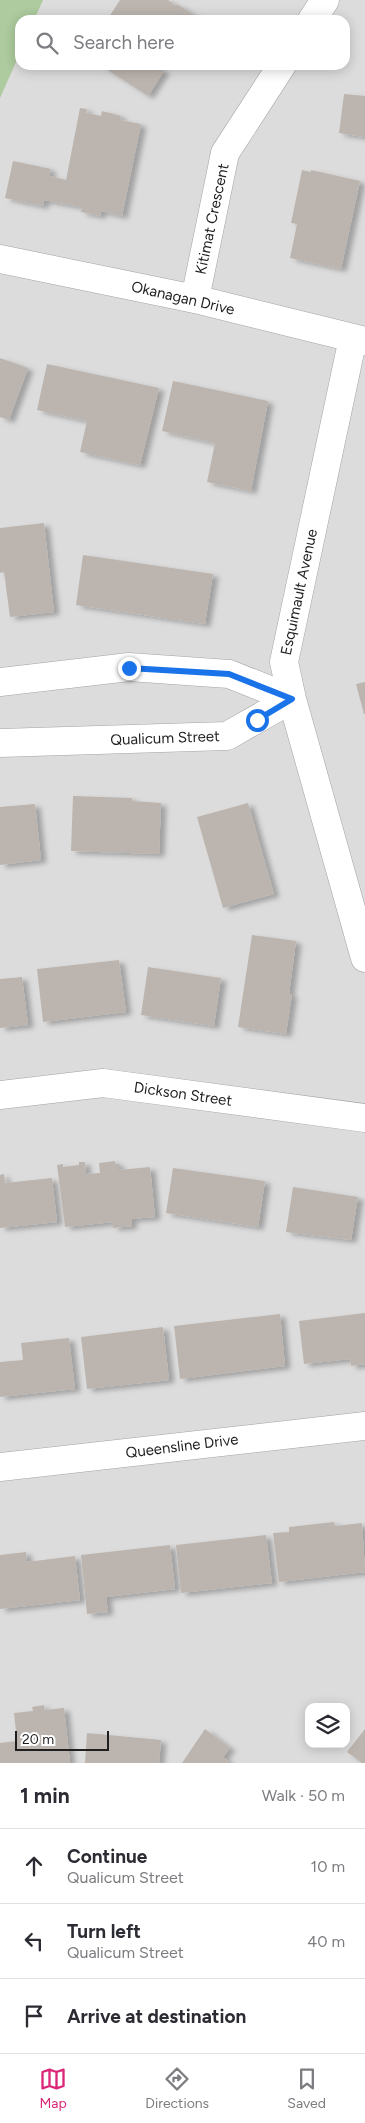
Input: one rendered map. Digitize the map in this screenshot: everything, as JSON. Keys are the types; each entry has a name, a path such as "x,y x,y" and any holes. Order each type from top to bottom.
{"street":[{"path":"315,15 325,0"},
{"name":"Kitimat Crescent","path":"195,299 226,153 279,70"},
{"name":"Okanagan Drive","path":"0,259 195,299 359,340"},
{"name":"Esquimault Avenue","path":"359,340 284,662 292,699 365,958"},
{"path":"0,682 129,668 229,674 292,699"},
{"name":"Qualicum Street","path":"0,743 227,736 292,699"},
{"name":"Dickson Street","path":"0,1095 104,1083 365,1118"},
{"name":"Queensline Drive","path":"0,1467 365,1426"}],"shaded area":[{"path":"0,0 365,0 365,1763 0,1763"}],"green space":[{"path":"0,0 43,0 36,15 15,15 15,64 0,98"}],"building":[{"path":"120,0 168,0 194,15 110,15"},
{"path":"108,70 164,71 148,96"},
{"path":"344,94 365,96 365,137 339,133"},
{"path":"80,108 87,109 86,113 101,116 102,111 121,116 120,120 141,124 122,216 101,211 100,216 81,212 82,207 44,200 43,206 5,198 13,161 51,169 49,176 66,180"},
{"path":"302,170 311,172 311,170 360,181 341,269 290,258 297,224 291,223"},
{"path":"0,358 28,368 9,420 0,417"},
{"path":"47,364 159,388 140,465 80,452 87,421 37,410"},
{"path":"173,381 268,401 251,491 207,482 215,443 162,431"},
{"path":"44,523 54,612 10,617 4,572 0,573 0,528"},
{"path":"83,555 213,574 205,624 76,605"},
{"path":"365,682 365,714 364,714 356,684"},
{"path":"73,796 132,798 132,801 161,803 159,854 71,851"},
{"path":"248,803 274,894 223,908 197,817"},
{"path":"35,804 41,860 0,865 0,807"},
{"path":"252,935 296,941 289,994 292,994 286,1034 238,1027"},
{"path":"119,960 126,1012 43,1022 37,969"},
{"path":"148,967 221,978 214,1026 141,1015"},
{"path":"22,977 28,1025 0,1028 0,979"},
{"path":"115,1161 115,1164 119,1164 119,1170 150,1167 155,1217 131,1219 132,1226 113,1228 113,1222 65,1227 57,1165 63,1164 63,1167 79,1165 79,1162 85,1162 86,1174 100,1173 99,1163"},
{"path":"173,1168 265,1181 258,1227 166,1213"},
{"path":"4,1174 5,1183 52,1178 57,1222 0,1228 0,1175"},
{"path":"293,1187 358,1197 351,1240 286,1232"},
{"path":"365,1313 365,1364 351,1366 350,1359 304,1364 299,1321"},
{"path":"280,1314 285,1366 180,1379 174,1326"},
{"path":"163,1327 169,1380 87,1389 81,1337"},
{"path":"69,1338 75,1389 0,1397 0,1362 23,1360 21,1343"},
{"path":"334,1522 335,1526 362,1523 365,1572 279,1582 273,1533 289,1532 289,1527"},
{"path":"266,1535 272,1583 181,1593 176,1545"},
{"path":"170,1545 175,1589 106,1597 108,1612 87,1614 81,1555"},
{"path":"26,1552 27,1562 75,1556 80,1600 0,1609 0,1555"},
{"path":"44,1705 44,1710 64,1708 70,1763 0,1763 0,1743 17,1741 14,1713 33,1711 32,1707"},
{"path":"205,1729 230,1748 223,1757 230,1763 182,1763"},
{"path":"365,1729 365,1763 362,1763 347,1752"},
{"path":"87,1733 161,1740 159,1763 85,1763"}],"route":[{"path":"129,668 229,674 292,699 257,720"}]}
